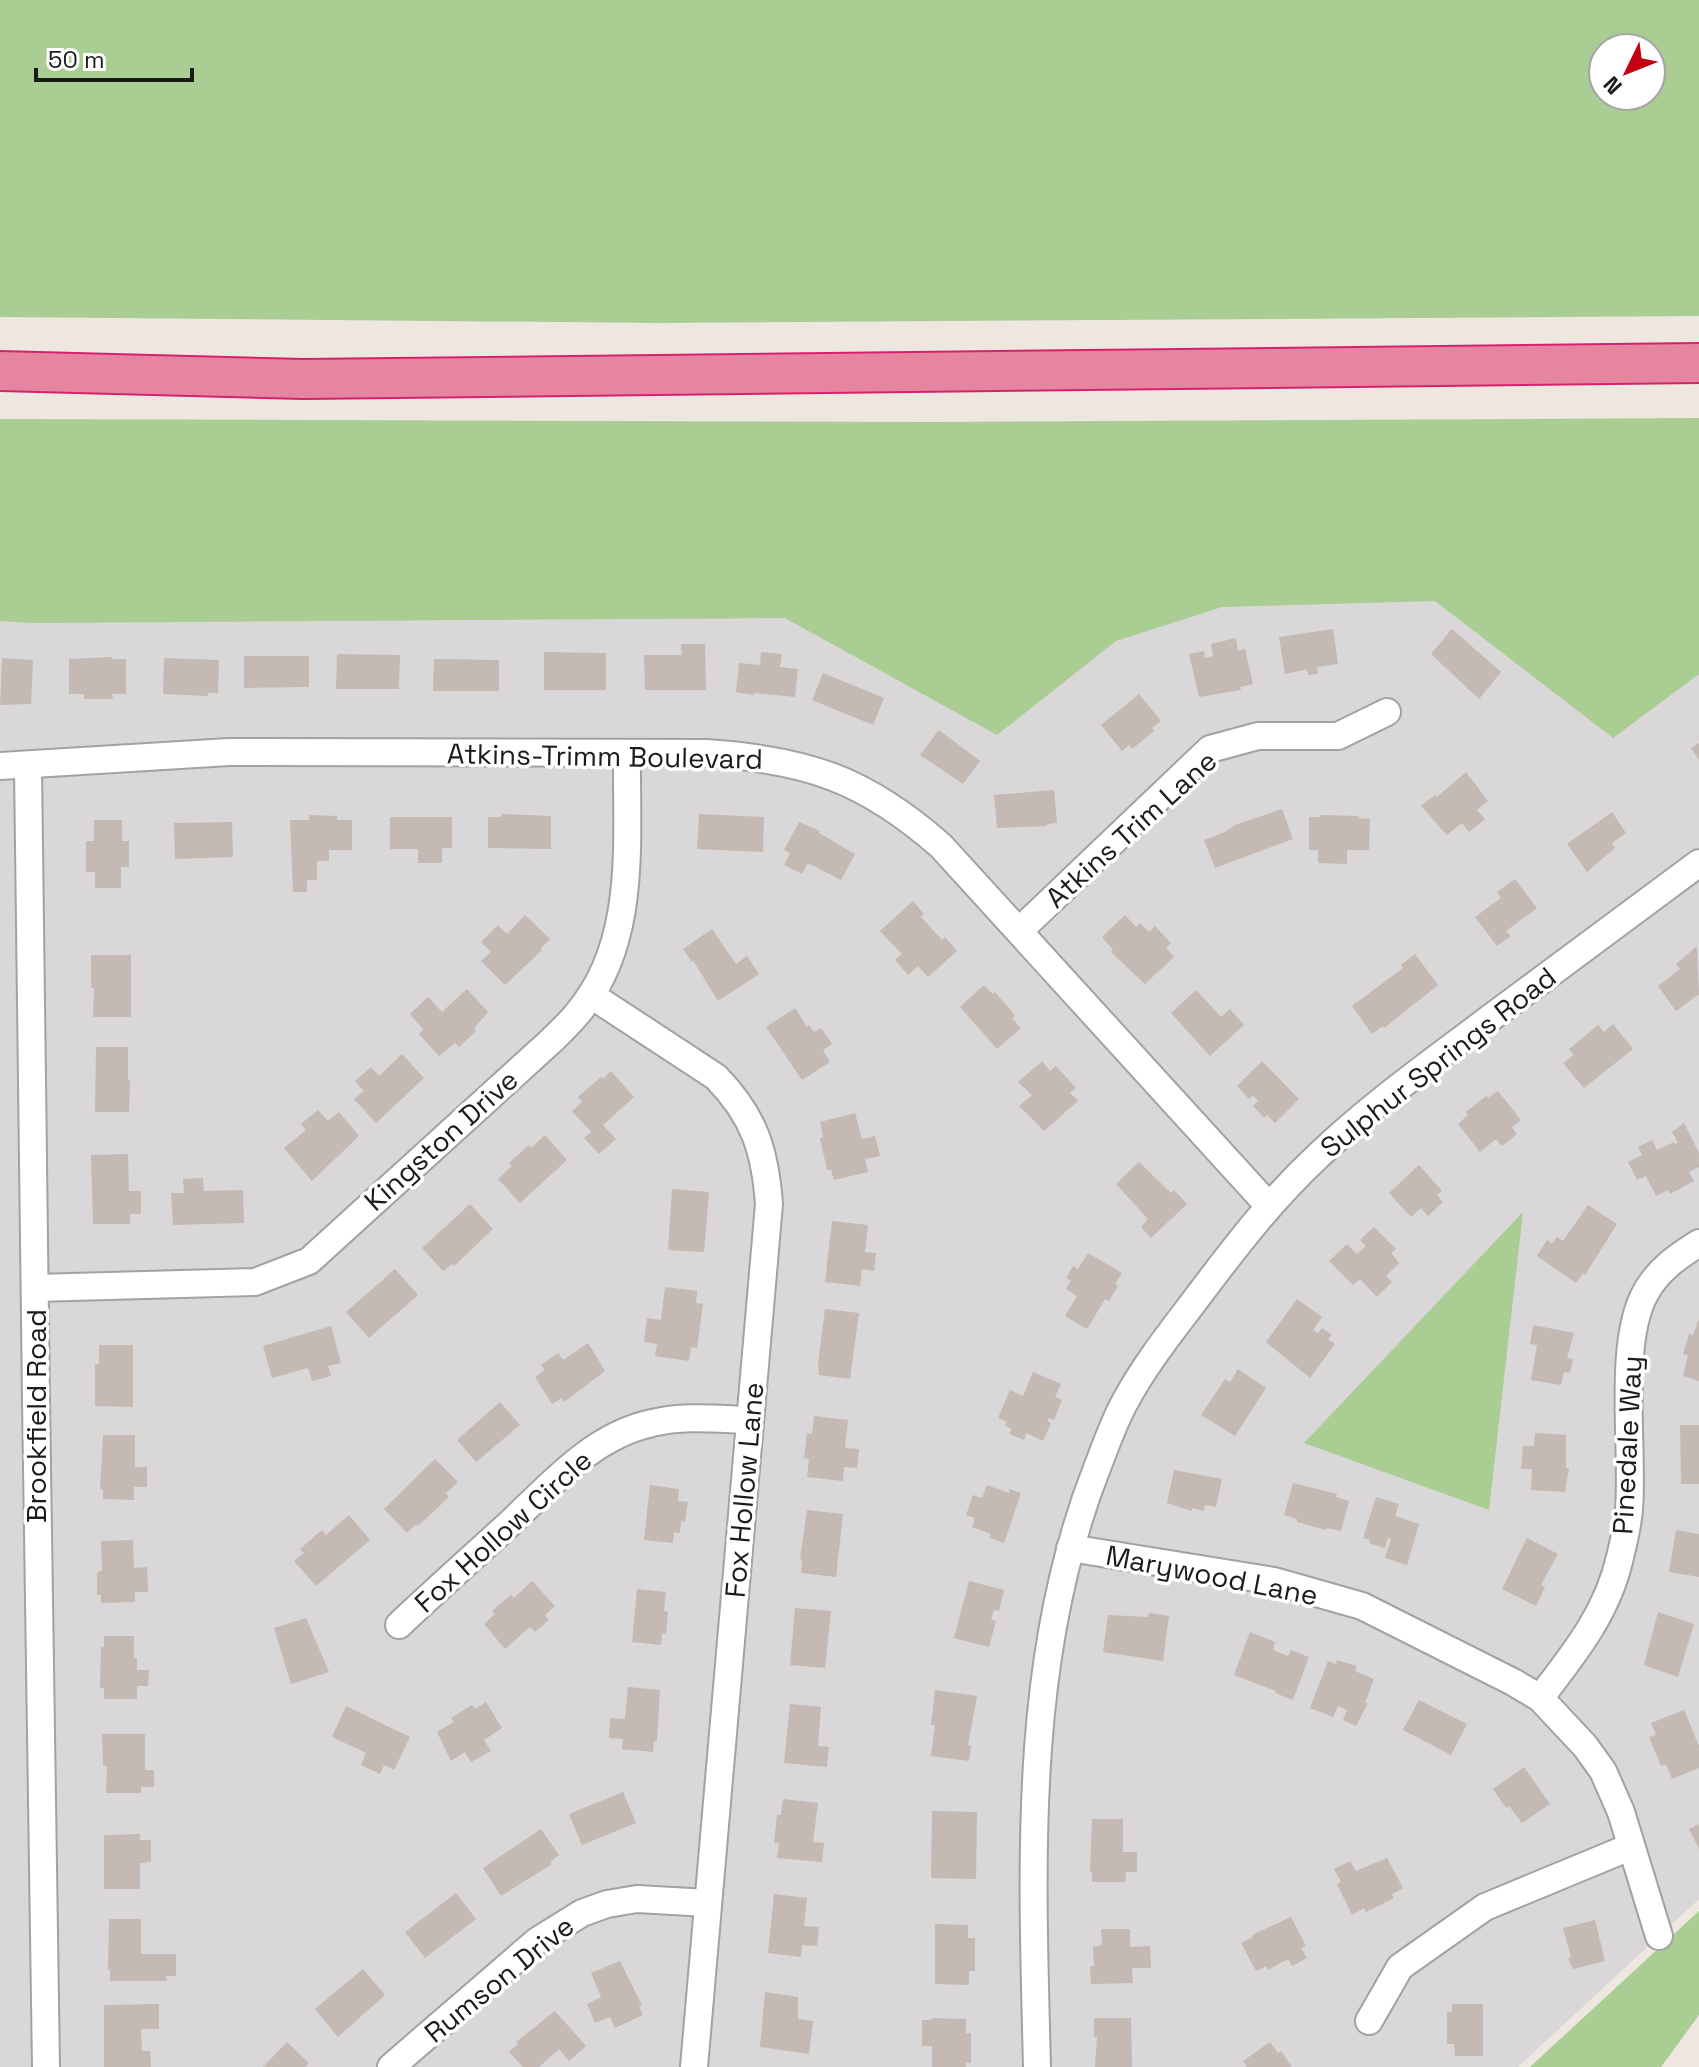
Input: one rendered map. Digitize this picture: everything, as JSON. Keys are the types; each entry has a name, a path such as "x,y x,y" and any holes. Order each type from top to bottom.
{"highway":[{"path":"0,371 303,379 1699,363"}],"street":[{"name":"Atkins Trim Lane","path":"1019,931 1210,749 1258,736 1338,736 1387,712"},
{"name":"Atkins-Trimm Boulevard","path":"0,766 229,752 707,753 756,756 800,764 830,774 876,795 910,818 941,846 1268,1205"},
{"name":"Kingston Drive","path":"35,1288 255,1282 309,1261 551,1041 578,1014 591,995 612,952 625,893 627,753"},
{"name":"Brookfield Road","path":"28,766 46,2067"},
{"name":"Sulphur Springs Road","path":"1037,2067 1032,1873 1036,1757 1052,1636 1070,1548 1086,1495 1125,1401 1151,1360 1268,1205 1320,1154 1378,1103 1699,863"},
{"name":"Fox Hollow Lane","path":"591,995 716,1077 732,1093 749,1118 766,1169 769,1204 694,2067"},
{"name":"Pinedale Way","path":"1540,1698 1593,1627 1620,1560 1629,1509 1633,1333 1645,1292 1673,1259 1699,1243"},
{"name":"Fox Hollow Circle","path":"399,1625 577,1461 613,1436 652,1422 693,1417 750,1420"},
{"name":"Marywood Lane","path":"1070,1548 1274,1581 1362,1606 1540,1698 1585,1746 1603,1771 1621,1812 1659,1936"},
{"path":"1369,2021 1400,1967 1485,1907 1630,1847"},
{"name":"Rumson Drive","path":"391,2067 537,1941 582,1913 607,1904 637,1899 708,1903"}],"shaded area":[{"path":"1699,519 1699,1899 1518,2067 0,2067 0,549"}],"green space":[{"path":"0,0 1699,0 1699,316 660,323 0,317"},
{"path":"1699,418 1699,674 1613,738 1435,601 1222,607 1116,641 997,735 785,618 0,621 0,419 932,422"},
{"path":"1523,1212 1489,1510 1304,1443"},
{"path":"1699,1911 1699,2015 1661,2067 1530,2067"}],"building":[{"path":"1333,629 1338,664 1317,667 1318,674 1308,675 1307,669 1285,674 1279,637"},
{"path":"1452,629 1501,672 1479,699 1431,654"},
{"path":"1236,638 1238,651 1245,649 1253,684 1240,687 1241,690 1199,697 1189,654 1204,651 1205,658 1213,656 1211,644"},
{"path":"681,644 705,644 706,690 645,690 644,655 682,655"},
{"path":"544,652 606,653 606,690 544,690"},
{"path":"761,652 782,654 780,667 798,669 795,697 736,692 739,663 760,665"},
{"path":"337,654 400,655 399,689 336,689"},
{"path":"244,656 309,656 309,687 244,688"},
{"path":"2,658 33,660 31,704 0,705"},
{"path":"164,658 219,660 218,693 208,693 208,696 163,694"},
{"path":"69,659 126,659 126,694 112,694 113,699 84,699 84,694 69,694"},
{"path":"434,659 499,660 499,691 433,691"},
{"path":"823,673 884,698 873,725 812,700"},
{"path":"1139,694 1161,721 1132,749 1129,745 1122,751 1101,725"},
{"path":"939,730 980,761 963,784 920,755"},
{"path":"1699,743 1699,760 1691,748"},
{"path":"1466,772 1488,801 1477,810 1485,819 1469,832 1462,823 1447,835 1421,806 1435,795 1437,797"},
{"path":"1054,790 1057,823 997,828 994,795"},
{"path":"1282,809 1293,839 1215,868 1204,840 1235,825"},
{"path":"1612,812 1626,833 1612,843 1615,848 1587,872 1567,844"},
{"path":"502,814 551,816 551,849 488,848 488,817 501,817"},
{"path":"699,814 764,817 763,852 697,849"},
{"path":"309,815 352,820 352,850 329,850 329,861 317,861 317,880 307,880 307,892 293,892 290,820 309,820"},
{"path":"390,817 452,817 452,848 442,848 442,863 418,863 418,849 390,849"},
{"path":"1309,817 1370,819 1369,850 1347,850 1347,864 1318,863 1318,850 1309,850"},
{"path":"94,820 122,820 122,841 129,841 129,867 121,867 121,888 95,888 95,872 86,872 86,841 94,841"},
{"path":"232,822 233,857 175,859 174,823"},
{"path":"799,822 820,831 855,854 841,880 808,863 802,874 784,865 790,853 784,850"},
{"path":"1515,879 1537,908 1506,931 1511,936 1497,946 1475,917 1501,898 1497,892"},
{"path":"913,901 924,914 921,917 957,951 928,977 918,966 908,975 895,960 902,954 880,931"},
{"path":"525,915 550,939 505,985 481,961 491,952 481,942 498,925 507,934"},
{"path":"1125,915 1136,927 1140,923 1149,932 1155,926 1171,943 1166,948 1174,957 1145,984 1111,952 1113,950 1102,937"},
{"path":"712,929 736,964 747,956 759,974 718,1001 683,949"},
{"path":"1697,946 1699,994 1676,1011 1658,986 1680,969 1676,964"},
{"path":"1415,954 1438,985 1372,1034 1352,1006 1403,968 1401,965"},
{"path":"91,955 131,955 131,1017 93,1017"},
{"path":"984,985 993,994 995,992 1015,1015 1012,1018 1021,1028 997,1049 960,1007"},
{"path":"467,989 488,1012 474,1028 476,1031 459,1047 455,1043 439,1056 419,1034 423,1029 410,1014 428,997 442,1012"},
{"path":"1196,990 1221,1017 1230,1009 1244,1025 1210,1056 1171,1013"},
{"path":"795,1008 807,1027 809,1025 814,1032 821,1028 832,1044 823,1050 830,1062 802,1080 766,1027"},
{"path":"1613,1024 1633,1049 1584,1088 1563,1063 1574,1055 1569,1049 1598,1025 1604,1032"},
{"path":"96,1047 128,1047 129,1112 95,1112"},
{"path":"402,1054 424,1078 376,1123 354,1099 364,1091 355,1081 371,1067 379,1076"},
{"path":"1042,1061 1050,1071 1056,1066 1076,1088 1070,1093 1078,1101 1044,1131 1019,1106 1032,1095 1018,1082"},
{"path":"1262,1061 1299,1099 1275,1123 1267,1115 1264,1118 1253,1106 1258,1101 1253,1095 1249,1099 1237,1086"},
{"path":"611,1071 634,1097 603,1125 616,1139 599,1154 584,1138 591,1132 572,1111 582,1102 578,1097"},
{"path":"1498,1091 1521,1120 1512,1127 1517,1134 1502,1146 1496,1139 1480,1152 1458,1124 1468,1115 1466,1112 1486,1096 1488,1098"},
{"path":"318,1110 328,1121 339,1112 359,1136 312,1181 284,1148 306,1130 301,1124"},
{"path":"855,1113 862,1139 875,1136 880,1156 865,1159 868,1172 834,1180 831,1170 827,1170 820,1122"},
{"path":"1684,1123 1699,1153 1699,1167 1689,1172 1694,1181 1670,1194 1668,1190 1656,1196 1646,1176 1637,1180 1628,1162 1642,1155 1638,1147 1652,1140 1657,1150 1678,1143 1672,1132"},
{"path":"545,1135 567,1160 520,1203 498,1179 512,1166 509,1163"},
{"path":"128,1154 129,1191 141,1191 141,1214 130,1214 130,1224 93,1224 91,1155"},
{"path":"1139,1162 1187,1204 1151,1238 1141,1227 1148,1219 1116,1184"},
{"path":"1419,1165 1442,1191 1437,1195 1443,1202 1428,1216 1421,1208 1411,1217 1389,1193"},
{"path":"203,1178 204,1191 243,1190 244,1223 173,1225 171,1193 184,1193 183,1179"},
{"path":"672,1189 709,1192 704,1252 668,1250"},
{"path":"470,1204 493,1229 454,1266 452,1264 443,1271 422,1248"},
{"path":"1588,1205 1617,1224 1585,1275 1583,1273 1576,1283 1537,1256 1547,1240 1552,1244 1557,1237 1563,1241"},
{"path":"832,1221 868,1225 865,1252 876,1253 874,1271 862,1269 860,1286 825,1282"},
{"path":"1374,1227 1396,1249 1391,1253 1399,1263 1386,1276 1392,1282 1377,1297 1360,1279 1353,1285 1329,1261 1347,1244 1357,1254 1366,1246 1360,1240"},
{"path":"1088,1253 1122,1273 1109,1301 1105,1299 1087,1329 1065,1316 1077,1296 1066,1289 1071,1280 1066,1278 1073,1266 1078,1269"},
{"path":"395,1269 418,1295 369,1338 346,1312"},
{"path":"665,1287 697,1291 696,1303 703,1304 697,1348 691,1347 689,1361 655,1356 657,1344 644,1342 647,1318 661,1320"},
{"path":"1297,1299 1322,1317 1313,1330 1318,1333 1322,1328 1332,1335 1328,1339 1335,1344 1310,1378 1266,1342"},
{"path":"825,1309 859,1313 850,1379 819,1375"},
{"path":"1699,1319 1699,1381 1683,1376 1688,1355 1683,1354 1689,1334 1693,1335"},
{"path":"1533,1325 1574,1333 1567,1358 1573,1359 1570,1373 1564,1372 1561,1385 1531,1380 1537,1345 1530,1344"},
{"path":"331,1326 341,1363 328,1366 331,1376 312,1381 308,1368 272,1378 263,1346"},
{"path":"588,1343 605,1371 564,1402 562,1398 552,1404 535,1377 545,1370 541,1365 558,1353 563,1360"},
{"path":"99,1345 133,1345 133,1407 95,1406 95,1364 99,1364"},
{"path":"1238,1369 1266,1388 1235,1436 1201,1415 1225,1379 1230,1382"},
{"path":"1033,1372 1061,1384 1055,1397 1062,1400 1054,1420 1049,1418 1047,1421 1051,1423 1043,1441 1026,1433 1024,1440 1009,1434 1012,1429 1005,1426 1007,1422 998,1418 1010,1390 1023,1396"},
{"path":"500,1402 520,1425 476,1462 457,1440"},
{"path":"814,1416 848,1420 845,1448 859,1449 857,1468 844,1467 843,1481 807,1477 809,1459 804,1458 807,1433 812,1434"},
{"path":"1680,1425 1699,1425 1699,1484 1681,1484"},
{"path":"1535,1433 1566,1435 1566,1468 1569,1468 1565,1492 1531,1490 1532,1469 1521,1469 1523,1446 1534,1446"},
{"path":"103,1435 135,1435 135,1467 147,1467 147,1487 134,1487 134,1500 103,1499 103,1489 100,1489"},
{"path":"435,1459 458,1482 446,1493 449,1497 407,1533 384,1509"},
{"path":"1174,1470 1222,1479 1216,1507 1205,1505 1204,1511 1192,1508 1192,1511 1167,1503"},
{"path":"1293,1483 1337,1494 1336,1497 1349,1501 1341,1531 1297,1522 1297,1519 1284,1515"},
{"path":"650,1485 679,1489 678,1501 688,1502 685,1522 681,1521 680,1533 674,1532 673,1543 644,1540"},
{"path":"987,1485 1009,1493 1009,1489 1021,1493 1004,1543 972,1527 975,1518 966,1515 973,1495 982,1498"},
{"path":"1376,1497 1399,1504 1395,1516 1419,1524 1407,1565 1385,1558 1391,1539 1388,1538 1385,1548 1363,1538"},
{"path":"807,1510 843,1514 836,1577 801,1573"},
{"path":"349,1515 370,1540 316,1586 294,1561 304,1553 300,1549 322,1530 326,1535"},
{"path":"1676,1530 1699,1534 1699,1577 1669,1572"},
{"path":"1527,1538 1558,1554 1541,1585 1545,1587 1536,1606 1502,1589"},
{"path":"133,1540 134,1568 147,1567 148,1592 135,1592 135,1602 101,1603 101,1595 97,1595 97,1573 102,1570 101,1541"},
{"path":"532,1581 555,1606 545,1615 549,1620 535,1632 530,1627 505,1649 484,1624 495,1614 492,1611 511,1595 514,1598"},
{"path":"969,1581 1004,1590 999,1611 994,1610 991,1620 996,1621 989,1647 954,1638"},
{"path":"637,1589 666,1592 666,1634 662,1633 661,1645 632,1642"},
{"path":"795,1608 831,1611 825,1668 790,1665"},
{"path":"1658,1612 1694,1624 1678,1677 1644,1665"},
{"path":"1149,1613 1169,1616 1163,1661 1103,1652 1108,1615 1148,1617"},
{"path":"306,1618 329,1672 291,1684 274,1628"},
{"path":"1250,1632 1275,1642 1273,1650 1288,1656 1291,1650 1309,1657 1293,1700 1234,1675"},
{"path":"104,1636 134,1636 137,1670 149,1670 148,1686 137,1686 137,1699 104,1699 104,1688 100,1688"},
{"path":"1337,1660 1357,1666 1355,1671 1374,1679 1365,1703 1368,1703 1356,1726 1343,1720 1347,1710 1338,1706 1333,1717 1310,1708 1328,1661 1336,1664"},
{"path":"628,1687 660,1690 657,1741 654,1741 653,1752 622,1749 623,1739 609,1738 610,1718 625,1719"},
{"path":"935,1690 977,1696 968,1745 971,1746 969,1761 931,1756"},
{"path":"1419,1700 1467,1724 1451,1755 1403,1730"},
{"path":"486,1702 502,1728 484,1740 491,1751 471,1762 465,1752 451,1761 437,1732 454,1722 451,1718 472,1705 475,1709"},
{"path":"790,1704 821,1707 818,1746 829,1747 827,1767 784,1763"},
{"path":"346,1706 410,1737 394,1770 384,1765 380,1774 361,1765 366,1753 332,1737"},
{"path":"1684,1710 1699,1746 1699,1768 1672,1779 1666,1764 1661,1766 1649,1737 1656,1735 1651,1723"},
{"path":"102,1734 145,1734 145,1770 154,1770 154,1787 141,1787 141,1793 106,1793 107,1766 103,1766"},
{"path":"1524,1767 1550,1804 1522,1823 1509,1806 1506,1808 1493,1789"},
{"path":"623,1792 636,1823 582,1845 569,1814"},
{"path":"783,1799 818,1803 813,1842 824,1843 822,1862 777,1858 779,1843 774,1843 777,1815 781,1815"},
{"path":"932,1811 977,1812 976,1879 931,1878"},
{"path":"1092,1819 1123,1819 1123,1852 1137,1852 1137,1872 1126,1872 1125,1882 1092,1882"},
{"path":"1699,1824 1699,1849 1689,1829"},
{"path":"541,1829 559,1855 550,1862 552,1864 501,1896 483,1868"},
{"path":"140,1834 140,1840 151,1840 151,1862 140,1863 140,1889 104,1889 104,1835"},
{"path":"1387,1858 1403,1888 1392,1894 1394,1898 1366,1912 1364,1908 1352,1915 1337,1884 1341,1882 1334,1869 1350,1861 1356,1871"},
{"path":"456,1893 476,1919 425,1958 405,1932"},
{"path":"774,1894 807,1898 804,1926 819,1927 817,1946 802,1945 801,1957 768,1953"},
{"path":"1291,1917 1306,1946 1301,1948 1307,1958 1292,1966 1288,1959 1268,1970 1266,1966 1256,1971 1241,1943"},
{"path":"109,1919 141,1919 141,1954 176,1954 176,1976 166,1976 167,1981 110,1981"},
{"path":"1595,1920 1605,1961 1573,1969 1563,1928"},
{"path":"935,1924 968,1925 968,1938 975,1938 975,1971 969,1971 969,1985 935,1984"},
{"path":"1101,1929 1130,1929 1130,1947 1150,1946 1151,1968 1132,1968 1133,1983 1091,1984 1093,1947 1102,1945"},
{"path":"620,1961 642,2005 639,2006 643,2015 615,2028 610,2017 595,2023 587,2004 601,1997 591,1973"},
{"path":"363,1969 385,1995 338,2037 315,2009"},
{"path":"765,1992 798,1997 798,2019 813,2021 809,2054 760,2047"},
{"path":"159,2004 159,2029 141,2029 142,2051 150,2051 151,2067 104,2067 104,2005"},
{"path":"1452,2004 1483,2004 1483,2056 1455,2056 1454,2044 1447,2044 1447,2012 1452,2012"},
{"path":"555,2011 586,2046 569,2061 559,2049 539,2067 523,2067 509,2052 518,2044 516,2042"},
{"path":"1094,2018 1131,2018 1132,2067 1095,2067 1097,2037 1094,2037"},
{"path":"966,2019 966,2033 971,2033 971,2063 966,2063 966,2067 932,2067 932,2046 922,2046 922,2020"},
{"path":"287,2042 309,2063 305,2067 263,2067"},
{"path":"1270,2042 1292,2067 1247,2067 1243,2061"}]}
